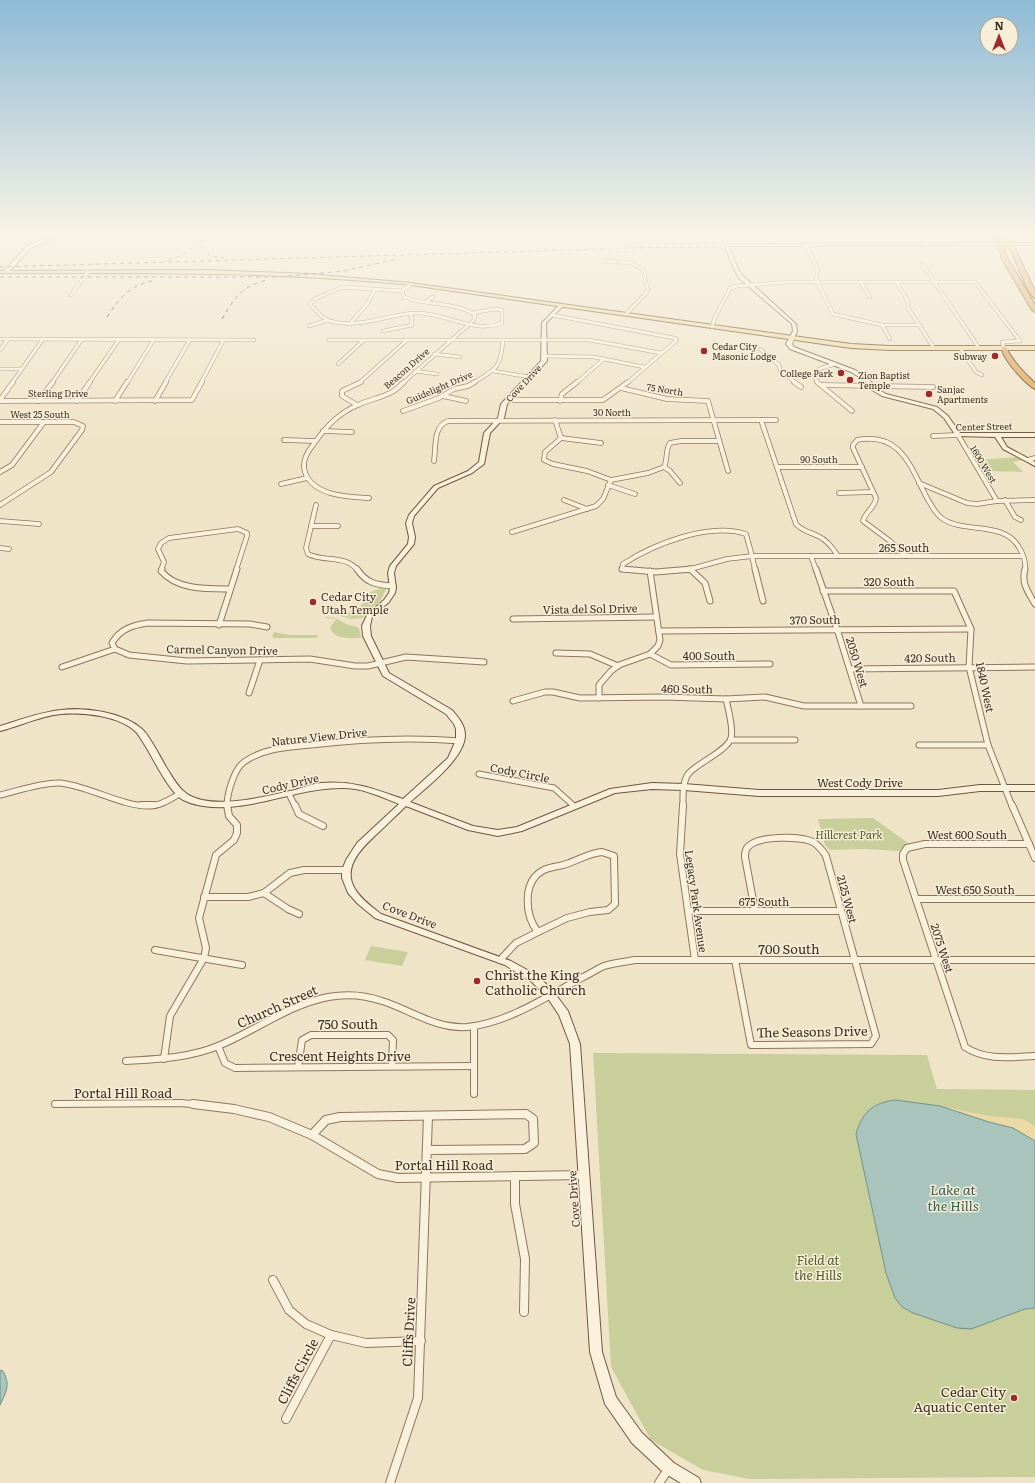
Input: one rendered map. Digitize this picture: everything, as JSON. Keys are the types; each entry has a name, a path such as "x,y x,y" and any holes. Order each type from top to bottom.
{"highway":[{"path":"1004,348 1027,376 1035,382"},
{"path":"1004,348 1004,352 1023,376 1035,387"}],"main road":[{"path":"549,303 862,347 1035,348"},
{"path":"770,303 794,324 795,331 789,344 792,348 860,375 878,392 884,395 928,406 942,412 958,435"},
{"name":"Cove Drive","path":"393,586 391,573 393,566 412,542 409,523 413,514 436,487 477,468 482,463 487,432 502,416 504,404 544,361 544,323 562,305"},
{"name":"Center Street","path":"958,435 1035,435"},
{"path":"997,435 1005,448 1035,464"},
{"path":"346,870 351,857 360,845 451,759 461,741 461,729 449,712 386,674 367,636 366,626 368,619 389,598 393,590 393,586"},
{"name":"Cody Drive","path":"0,729 35,718 61,712 86,712 109,716 127,722 140,731 174,787 184,797 203,802 228,804 259,801 320,786 345,785 368,789 471,828 498,832 519,829 613,791 652,786 684,786"},
{"name":"West Cody Drive","path":"684,786 759,793 938,793 980,788 1035,788"},
{"name":"Cove Drive","path":"346,870 349,888 362,904 378,916 508,963 536,979 550,994 564,1014 574,1044 596,1352 610,1400 637,1438 669,1468 694,1483"}],"street":[{"path":"311,303 312,307 328,320"},
{"path":"350,324 356,314 367,303"},
{"path":"309,326 328,320 350,324 366,323 399,315 411,314 427,314 447,320 470,324 496,325 502,323 502,310 494,309 472,313 460,308 433,303"},
{"path":"626,314 636,303"},
{"path":"712,327 714,316 723,303"},
{"path":"828,303 833,314 882,325 920,326"},
{"path":"908,303 908,308 934,348"},
{"path":"949,303 979,348"},
{"path":"991,303 1020,341 1002,342 1004,348"},
{"path":"470,324 475,317 472,313"},
{"path":"383,331 412,325 411,314"},
{"path":"508,400 603,400 621,388 677,340 676,338 552,315"},
{"name":"Beacon Drive","path":"307,478 303,466 304,459 322,431 344,412 357,405 391,393 470,324"},
{"path":"882,325 890,338"},
{"path":"0,339 82,339 118,341 254,340"},
{"path":"0,350 8,339"},
{"path":"0,400 43,339"},
{"path":"38,401 61,371 82,339"},
{"path":"329,340 589,339 661,353"},
{"path":"338,364 364,340"},
{"path":"357,405 342,396 342,392 363,381 407,340"},
{"path":"503,340 502,357 493,371 530,377"},
{"path":"77,401 118,341"},
{"path":"115,401 153,341"},
{"path":"155,401 189,341"},
{"name":"Sterling Drive","path":"0,400 192,400 223,341"},
{"path":"960,348 976,372 982,375"},
{"path":"760,349 779,365 780,370 801,386"},
{"path":"434,354 460,357"},
{"path":"544,356 585,356 644,367"},
{"path":"560,401 562,394 604,359"},
{"path":"834,364 814,373 815,379 821,386 852,412"},
{"path":"0,369 22,369"},
{"path":"415,371 437,374"},
{"name":"Guidelight Drive","path":"403,412 444,396 454,389 472,384 493,371"},
{"path":"821,386 933,387"},
{"name":"75 North","path":"621,388 667,399 708,401 713,420"},
{"path":"444,396 466,401"},
{"path":"555,420 561,438"},
{"path":"713,420 728,471"},
{"path":"761,420 798,527 820,537 829,544 838,556"},
{"name":"30 North","path":"434,461 438,428 442,423 448,421 776,420"},
{"name":"West 25 South","path":"0,422 44,422 81,424 83,426 82,430 51,472 0,505"},
{"path":"0,472 12,465 44,422"},
{"path":"322,431 352,432"},
{"name":"Center Street","path":"933,436 958,435"},
{"name":"1600 West","path":"958,435 997,500"},
{"path":"601,443 561,438 545,452 544,460 553,464 587,471 635,494"},
{"path":"906,556 890,541 863,521 864,516 870,512 876,502 853,448 857,440 868,438 883,440 894,445 902,452 935,514 946,522 964,527 1000,532 1016,543 1023,556 1025,567 1022,579 1035,604"},
{"path":"284,440 315,441"},
{"path":"664,468 667,462 667,447 670,443 681,441 719,441"},
{"path":"1028,460 1035,458"},
{"name":"90 South","path":"777,467 862,467"},
{"path":"512,532 587,509 600,503 610,483 664,468 670,471 680,483"},
{"path":"281,484 307,478 314,486 338,496 368,498"},
{"path":"919,483 967,503 977,504 997,500 1035,500"},
{"path":"839,492 873,492"},
{"path":"564,500 587,509"},
{"path":"1005,500 1015,517 1021,520"},
{"path":"316,505 306,549 310,555 319,558 348,562 354,565 368,583 393,586"},
{"path":"0,522 39,524"},
{"path":"311,526 338,526"},
{"path":"219,625 247,536 244,532 231,529 175,536 164,541 159,546 158,552 164,562 161,571 170,580 179,584 208,589 230,589"},
{"name":"265 South","path":"751,556 746,534 736,531 714,531 701,533 649,549 623,564 622,569 631,571 650,571 690,569 725,558 751,556 1023,556"},
{"path":"0,548 9,549"},
{"path":"751,556 763,601"},
{"name":"2050 West","path":"811,556 837,629 861,706"},
{"path":"690,569 705,582 710,601"},
{"path":"599,698 599,685 618,666 650,654 659,646 659,631 650,571"},
{"name":"320 South","path":"823,591 954,591"},
{"name":"1840 West","path":"954,591 971,629 969,667 988,745 1004,788 1035,858"},
{"name":"Vista del Sol Drive","path":"512,620 656,617"},
{"path":"62,667 115,649 112,643 115,636 122,630 134,625 148,623 219,625 250,624 267,627"},
{"name":"370 South","path":"659,631 971,629"},
{"name":"Carmel Canyon Drive","path":"115,649 130,655 187,661 310,659 355,666 380,663 406,657 484,662"},
{"path":"556,653 590,654 618,666"},
{"name":"400 South","path":"650,654 659,660 672,664 770,664"},
{"path":"250,693 260,660"},
{"name":"420 South","path":"850,668 1035,666"},
{"name":"460 South","path":"513,701 545,692 553,692 580,698 664,697 726,699 765,697 804,706 911,706"},
{"path":"726,699 732,734 731,740 795,740"},
{"name":"Nature View Drive","path":"228,804 235,772 243,762 256,755 273,749 342,741 427,738 461,741"},
{"name":"Legacy Park Avenue","path":"695,960 680,845 685,779 692,770 724,748 731,740"},
{"path":"920,745 988,745"},
{"name":"Cody Circle","path":"479,774 554,788 574,806"},
{"path":"0,795 43,785 59,783 76,786 138,805 151,806 162,803 181,793"},
{"path":"289,794 299,814 323,826"},
{"path":"164,1059 170,1016 204,958 206,948 199,918 216,855 234,840 237,833 237,825 229,816 228,804"},
{"name":"2125 West","path":"755,911 745,857 746,849 752,843 763,840 799,839 810,841 818,845 826,856 851,950 856,960"},
{"name":"West 600 South","path":"907,848 925,844 1029,844"},
{"name":"2075 West","path":"907,848 903,854 903,860 965,1047 970,1052 981,1056 1035,1056"},
{"path":"500,960 516,943 538,932 567,918 590,912 608,910 615,904 614,856 605,852 595,852 563,866 544,870 532,880 528,891 530,921 538,932"},
{"path":"204,897 248,897 264,893 290,873 304,870 346,870"},
{"path":"264,893 288,909 299,914"},
{"name":"West 650 South","path":"916,899 1035,898"},
{"name":"675 South","path":"688,911 840,911"},
{"path":"155,950 242,965"},
{"name":"700 South","path":"550,994 605,966 618,962 634,960 1035,960"},
{"name":"The Seasons Drive","path":"735,960 751,1045 871,1044 876,1036 856,960"},
{"name":"Church Street","path":"126,1060 164,1059 193,1054 218,1046 310,1002 328,997 354,996 381,1001 428,1021 449,1026 474,1026 504,1018 550,994"},
{"path":"474,1026 474,1094"},
{"name":"750 South","path":"298,1067 302,1040 311,1035 388,1035 394,1040 392,1066"},
{"name":"Crescent Heights Drive","path":"218,1046 225,1063 235,1068 474,1066"},
{"name":"Portal Hill Road","path":"55,1104 181,1103 234,1109 269,1117 312,1135 378,1174 398,1178 584,1176"},
{"path":"312,1135 326,1120 332,1118 526,1114 533,1119 534,1143 525,1149 428,1150"},
{"name":"Cliffs Drive","path":"390,1483 418,1398 428,1150 428,1116"},
{"path":"515,1176 515,1204 526,1259 524,1312"},
{"path":"273,1280 289,1310 306,1324 331,1335 366,1343 421,1341"},
{"name":"Cliffs Circle","path":"286,1419 331,1335"},
{"path":"659,1483 669,1468"}],"green space":[{"path":"1017,457 1023,460 1013,462 1023,472 984,471 978,460"},
{"path":"381,588 386,589 381,600 362,618 351,619 333,614 338,613 353,618 345,614 358,609 365,601 363,595"},
{"path":"325,618 336,618 349,625 356,626 359,628 361,638 343,638 335,635 330,628 336,619"},
{"path":"274,632 290,635 319,635 316,638 274,638 272,636"},
{"name":"Hillcrest Park","path":"873,818 908,843 899,851 865,849 830,850 825,845 818,819"},
{"path":"371,946 408,952 402,966 365,960"},
{"name":"Field at the Hills","path":"593,1053 927,1055 937,1089 1035,1090 1035,1477 749,1479 703,1470 651,1440 611,1367"}],"sand":[{"path":"940,1106 989,1116 1023,1119 1035,1126 1035,1141 1013,1128"}],"water":[{"name":"Lake at the Hills","path":"895,1100 940,1106 1013,1128 1035,1141 1035,1308 1025,1309 971,1329 957,1328 913,1313 902,1307 895,1298 886,1273 856,1134 858,1126 865,1114 880,1103"},
{"path":"0,1370 3,1371 7,1380 7,1388 0,1405"}],"railway":[{"path":"107,317 117,303"},
{"path":"222,319 232,303"}],"place":[{"name":"Cedar City Masonic Lodge","path":"704,351"},
{"name":"Subway","path":"995,356"},
{"name":"College Park","path":"841,373"},
{"name":"Zion Baptist Temple","path":"850,380"},
{"name":"Sanjac Apartments","path":"929,394"},
{"name":"Cedar City Utah Temple","path":"313,602"},
{"name":"Christ the King Catholic Church","path":"477,981"},
{"name":"Cedar City Aquatic Center","path":"1014,1398"}]}
